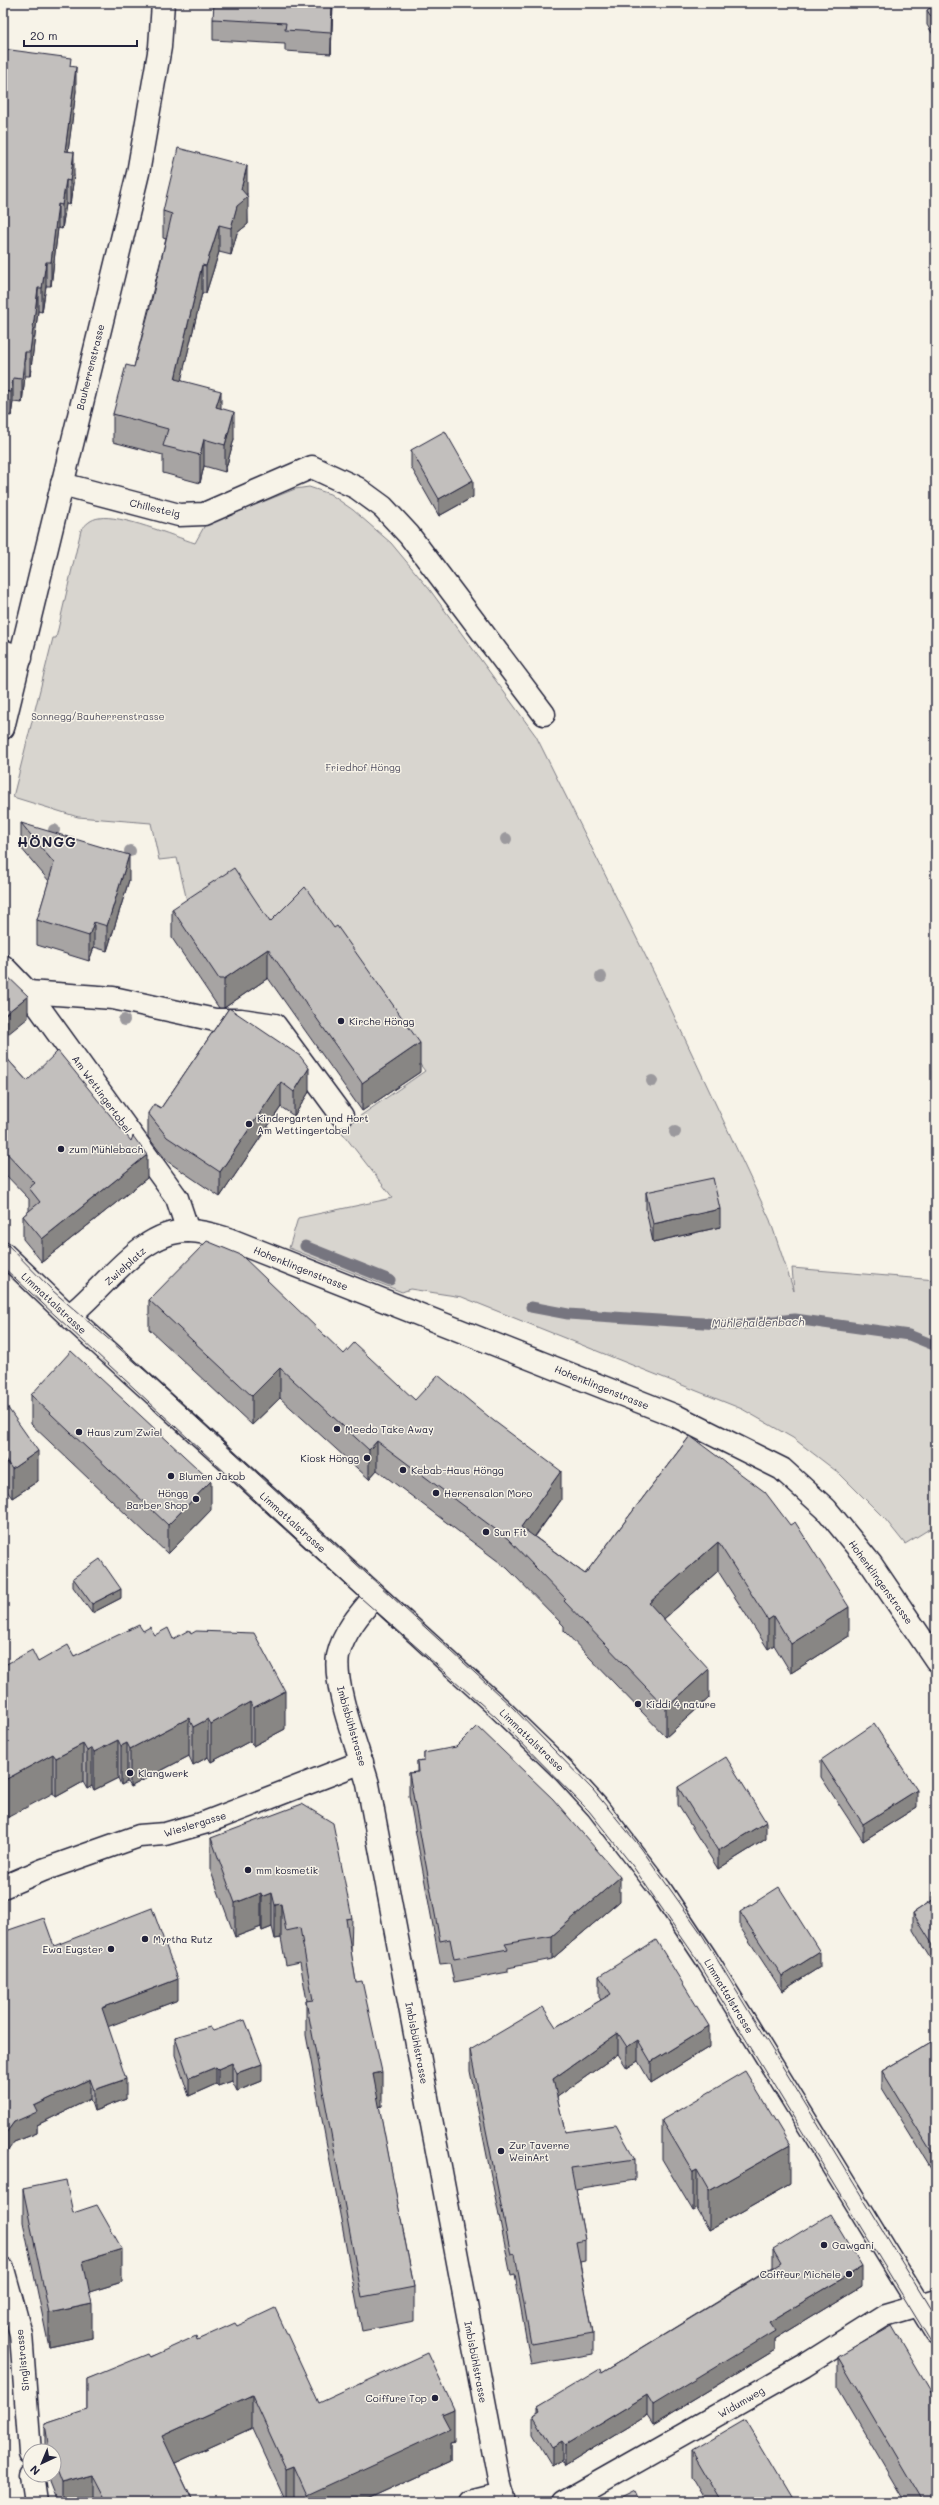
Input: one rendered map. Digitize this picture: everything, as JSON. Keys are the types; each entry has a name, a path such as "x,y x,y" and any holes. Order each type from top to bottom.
{"street":[{"name":"Bauherrenstrasse","path":"3,728 12,654 62,484 138,173 160,47 163,3"},
{"name":"Chillesteig","path":"62,484 178,515 204,514 312,467 357,488 383,507 409,535 544,714"},
{"name":"Am Wettingertobel","path":"3,966 28,992 177,1198 188,1231"},
{"path":"28,992 113,998 215,1020 241,1020 275,1025 342,1116"},
{"name":"Zwielplatz","path":"71,1318 76,1310 133,1256 158,1238 188,1231"},
{"name":"Hohenklingenstrasse","path":"188,1231 208,1233 232,1240 676,1416 782,1470 826,1509 871,1564 936,1660"},
{"name":"Limmattalstrasse","path":"3,1253 71,1318 539,1746 597,1807 630,1848 706,1958 928,2303 936,2333"},
{"name":"Imbisbühlstrasse","path":"375,1596 351,1625 339,1655 337,1670 339,1688 370,1792 504,2498"},
{"name":"Wieslergasse","path":"3,1887 43,1870 139,1836 165,1834 207,1822 362,1762"},
{"name":"Singlistrasse","path":"3,2269 21,2334 29,2443"},
{"name":"Widumweg","path":"564,2502 804,2366 885,2316 928,2303"},
{"path":"33,2483 36,2502"},
{"path":"471,2502 504,2498"}],"green space":[{"name":"Friedhof Höngg","path":"309,487 330,494 353,510 391,543 430,590 536,736 655,975 770,1220 794,1291 792,1268 936,1280 936,1525 905,1544 885,1519 840,1474 793,1438 742,1409 462,1297 410,1289 402,1292 289,1248 298,1218 393,1198 340,1130 425,1071 335,952 271,941 191,918 177,858 159,860 151,823 78,817 13,797 53,638 56,638 81,530 91,521 99,518 120,519 147,526 195,543 205,525 295,489"}],"building":[{"path":"214,3 332,3 331,33 285,30 286,23 213,19"},
{"path":"936,4 936,25 927,10"},
{"path":"3,49 71,58 70,66 76,67 65,151 74,152 70,181 66,180 62,205 58,204 51,262 46,262 42,288 38,288 30,352 25,352 22,379 13,378 11,392 3,391"},
{"path":"178,148 247,166 241,189 248,197 237,206 231,228 219,225 206,266 202,265 175,379 221,391 216,407 234,412 225,445 204,439 200,455 163,446 168,429 113,414 126,365 134,367 151,303 172,214 163,211"},
{"path":"445,431 473,480 439,499 411,450"},
{"path":"21,823 129,855 107,926 94,922 89,936 37,920 54,863"},
{"path":"234,868 270,922 305,887 334,928 337,926 420,1043 362,1083 268,949 224,979 219,979 172,909"},
{"path":"3,972 28,996 3,1016"},
{"path":"229,1008 300,1056 309,1068 294,1092 281,1082 220,1172 167,1137 148,1113 154,1104 161,1108"},
{"name":"zum Mühlebach","path":"58,1051 131,1141 133,1136 147,1155 42,1239 23,1216 40,1202 29,1188 35,1183 3,1149 3,1054 27,1081"},
{"path":"713,1178 720,1209 653,1224 646,1192"},
{"path":"207,1241 241,1255 344,1354 354,1343 415,1400 438,1375 494,1421 561,1471 521,1527 585,1574 690,1436 765,1492 790,1525 795,1522 849,1607 791,1644 774,1616 768,1620 718,1542 649,1603 709,1669 666,1708 564,1601 566,1599 507,1538 377,1441 369,1450 280,1368 252,1396 149,1300"},
{"path":"71,1351 211,1481 168,1525 31,1395"},
{"path":"3,1401 38,1451 12,1469 3,1456"},
{"path":"100,1559 121,1589 92,1604 73,1578"},
{"path":"139,1625 143,1631 150,1627 155,1635 168,1628 173,1639 189,1630 191,1634 196,1631 254,1633 285,1691 253,1708 250,1702 211,1724 208,1719 193,1727 189,1718 130,1749 127,1743 121,1746 118,1740 94,1752 92,1748 87,1751 83,1744 56,1758 53,1754 3,1781 3,1666 32,1650 38,1662 68,1645 74,1656"},
{"path":"874,1724 917,1790 863,1824 821,1760"},
{"path":"477,1726 553,1799 620,1877 552,1936 505,1944 508,1949 454,1959 450,1939 440,1941 409,1773 418,1772 417,1761 424,1760 424,1753 456,1747"},
{"path":"726,1757 766,1822 718,1851 678,1787"},
{"path":"302,1804 333,1823 352,1918 346,1919 356,1982 362,1981 382,2072 373,2074 414,2287 362,2297 306,2001 313,2000 300,1928 286,1931 281,1904 275,1905 272,1893 262,1897 261,1893 235,1903 211,1838"},
{"path":"779,1887 820,1952 782,1976 740,1912"},
{"path":"936,1890 936,1897 933,1892"},
{"path":"936,1898 936,1950 913,1913"},
{"path":"152,1908 178,1979 102,2008 126,2079 94,2090 90,2079 34,2106 37,2112 14,2122 3,2137 3,1932 44,1918 54,1946"},
{"path":"656,1940 709,2026 651,2062 638,2040 627,2047 618,2033 553,2079 565,2132 616,2125 635,2159 571,2168 585,2240 576,2242 593,2333 531,2344 515,2254 511,2255 470,2050 543,2007 556,2027 611,1994 599,1976"},
{"path":"245,2020 262,2064 237,2073 232,2063 218,2069 216,2067 189,2078 175,2037 210,2027 213,2031"},
{"path":"936,2039 936,2159 882,2071"},
{"path":"745,2071 790,2145 709,2191 697,2170 693,2172 662,2120"},
{"path":"66,2180 73,2213 97,2205 122,2249 83,2261 92,2304 49,2313 23,2189"},
{"path":"830,2214 862,2267 769,2322 775,2331 653,2405 647,2395 565,2445 562,2441 552,2447 533,2415 539,2411 537,2407 600,2369 601,2373 781,2263 773,2249"},
{"path":"275,2308 319,2403 428,2353 454,2409 442,2414 450,2429 307,2495 294,2466 286,2469 252,2395 162,2436 193,2502 107,2502 93,2475 62,2483 62,2443 48,2443 45,2424 87,2410 87,2379 148,2354 150,2357 196,2336 197,2340 235,2323 237,2326"},
{"path":"892,2326 936,2401 936,2502 923,2502 838,2357"},
{"path":"745,2420 794,2502 722,2502 692,2451"},
{"path":"635,2491 640,2502 613,2502"}],"waterway":[{"name":"Mühlehaldenbach","path":"305,1246 390,1280"},
{"name":"Mühlehaldenbach","path":"531,1307 568,1314 734,1325 795,1319 909,1335 936,1346"}],"tram line":[{"path":"3,1240 53,1291 150,1375 511,1706 593,1790 641,1848 701,1933 936,2318"},
{"path":"3,1267 361,1598 496,1717 589,1811 632,1865 696,1958 936,2350"}],"place":[{"name":"Kirche Höngg","path":"341,1021"},
{"name":"Kindergarten und Hort Am Wettingertobel","path":"249,1124"},
{"name":"zum Mühlebach","path":"61,1149"},
{"name":"Meedo Take Away","path":"337,1429"},
{"name":"Haus zum Zwiel","path":"79,1432"},
{"name":"Kiosk Höngg","path":"367,1458"},
{"name":"Kebab-Haus Höngg","path":"403,1470"},
{"name":"Blumen Jakob","path":"171,1476"},
{"name":"Herrensalon Moro","path":"436,1493"},
{"name":"Höngg Barber Shop","path":"196,1499"},
{"name":"Sun Fit","path":"486,1532"},
{"name":"Kiddi 4 nature","path":"638,1704"},
{"name":"Klangwerk","path":"130,1773"},
{"name":"mm kosmetik","path":"248,1870"},
{"name":"Myrtha Rutz","path":"145,1939"},
{"name":"Ewa Eugster","path":"111,1949"},
{"name":"Zur Taverne WeinArt","path":"501,2151"},
{"name":"Gawgani","path":"824,2245"},
{"name":"Coiffeur Michele","path":"849,2274"},
{"name":"Coiffure Top","path":"435,2398"}],"district":[{"name":"HÖNGG","path":"47,841"}],"park label":[{"name":"Sonnegg/Bauherrenstrasse","path":"98,716"}]}
